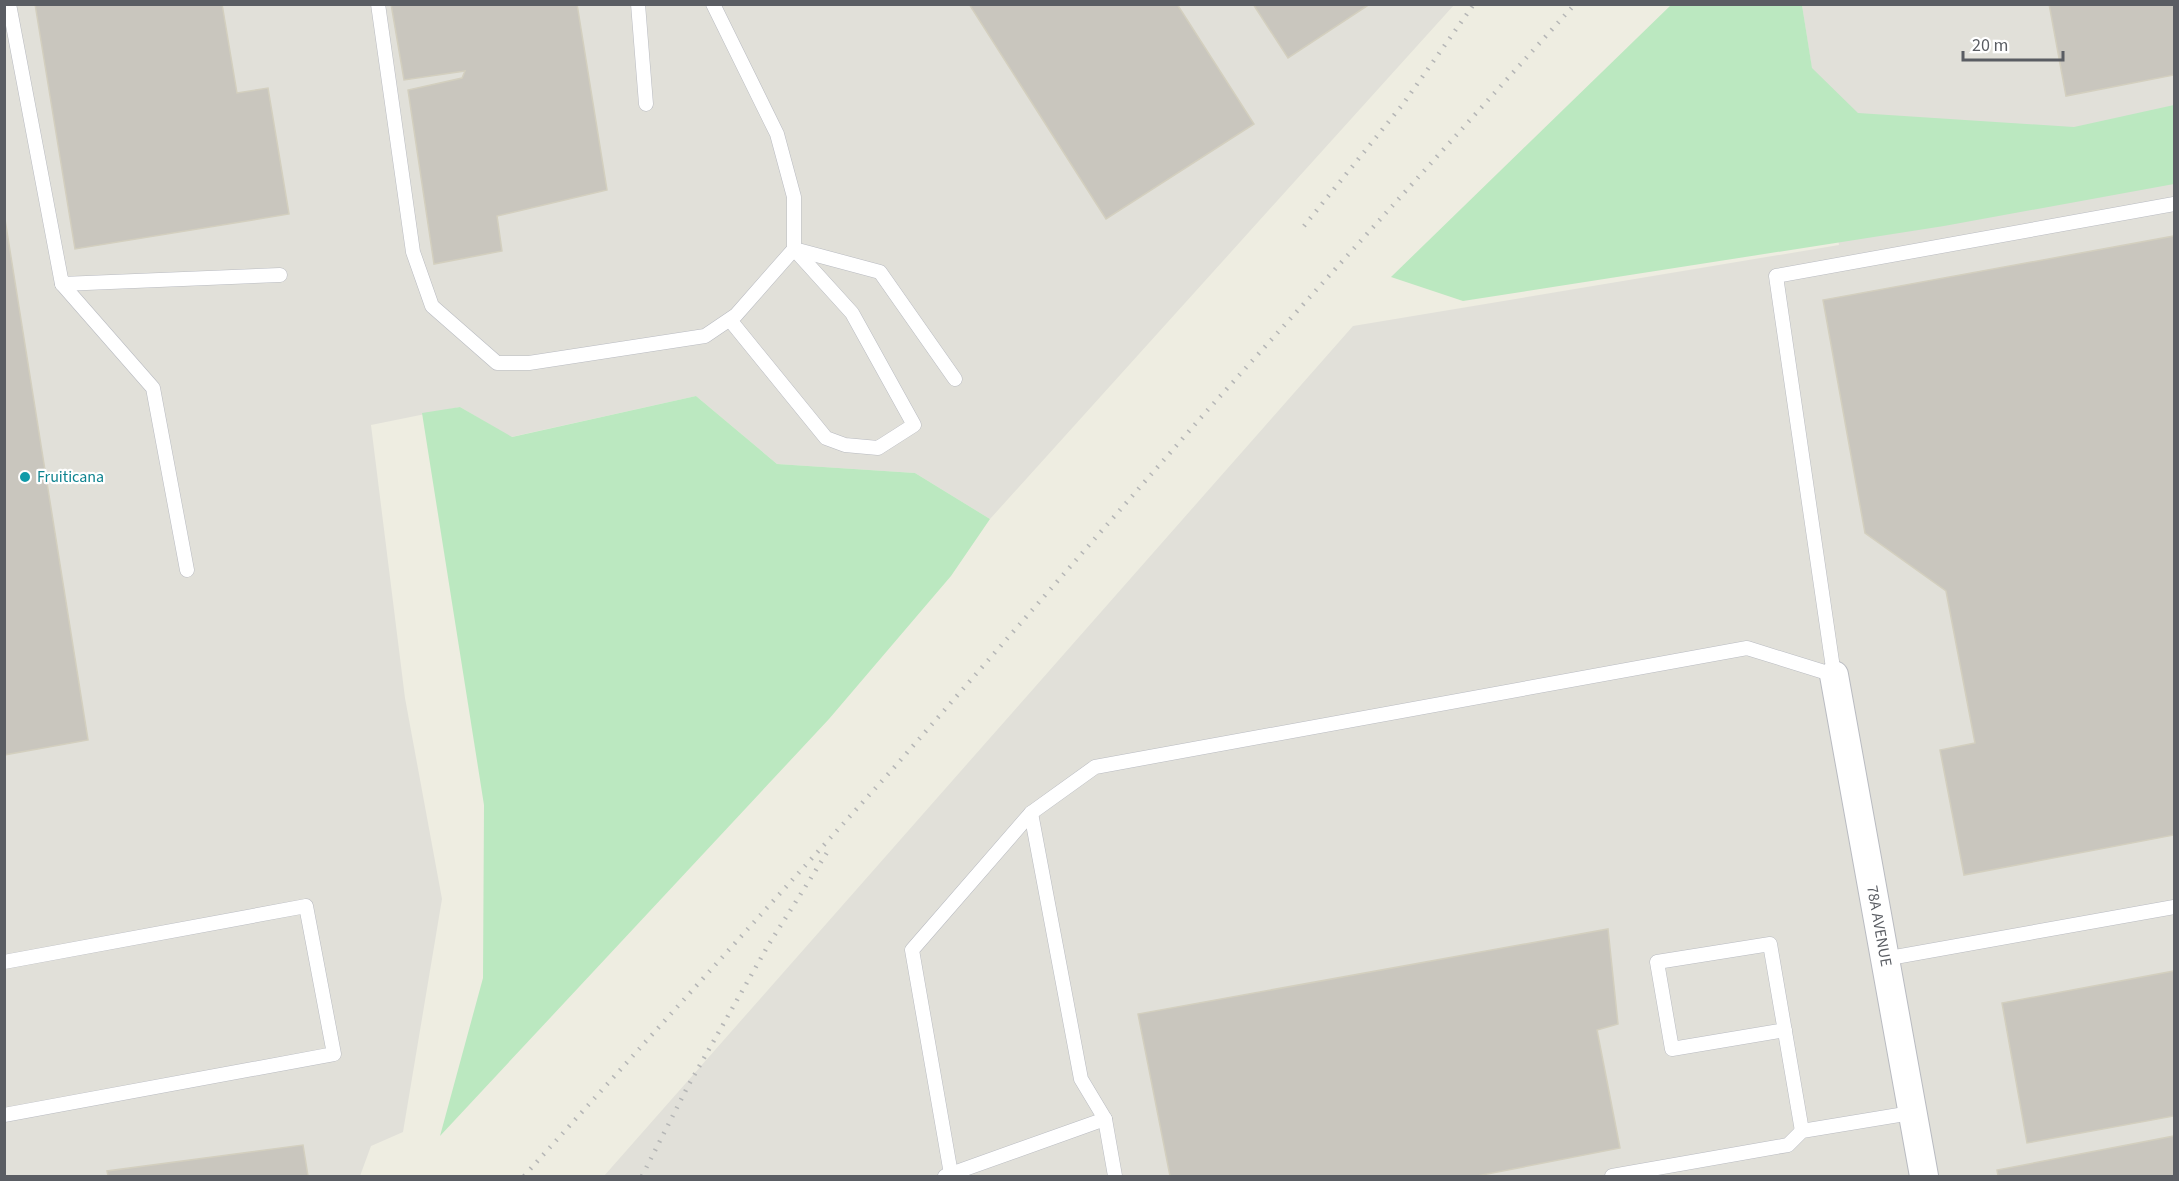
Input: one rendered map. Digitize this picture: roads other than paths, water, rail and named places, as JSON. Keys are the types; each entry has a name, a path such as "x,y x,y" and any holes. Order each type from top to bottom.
{"street":[{"name":"78A AVENUE","path":"1834,675 1924,1176"}],"lane":[{"path":"9,4 62,284 153,388 187,570"},
{"path":"378,4 413,252 432,306 497,363 529,363 576,358 705,336 729,320 794,249"},
{"path":"638,4 646,104"},
{"path":"713,4 777,134 794,197 794,249 852,313 914,425 878,448 845,445 826,438 729,320"},
{"path":"1105,1119 948,1175 912,950 1031,813 1095,767 1747,648 1834,675 1776,276 2175,204"},
{"path":"794,249 880,272 955,380"},
{"path":"62,284 280,275"},
{"path":"1031,813 1081,1079 1105,1119 1115,1176"},
{"path":"4,962 306,906 334,1054 4,1115"},
{"path":"1884,959 2175,907"},
{"path":"1785,1030 1672,1049 1657,962 1770,944 1803,1131"},
{"path":"1612,1176 1788,1145 1803,1131 1911,1113"}],"railway":[{"path":"1304,226 1403,104 1474,4"},
{"path":"524,1176 891,771 1205,413 1575,4"},
{"path":"642,1176 688,1086 769,944 828,851"}],"place":[{"name":"Fruiticana","path":"25,477"}]}
